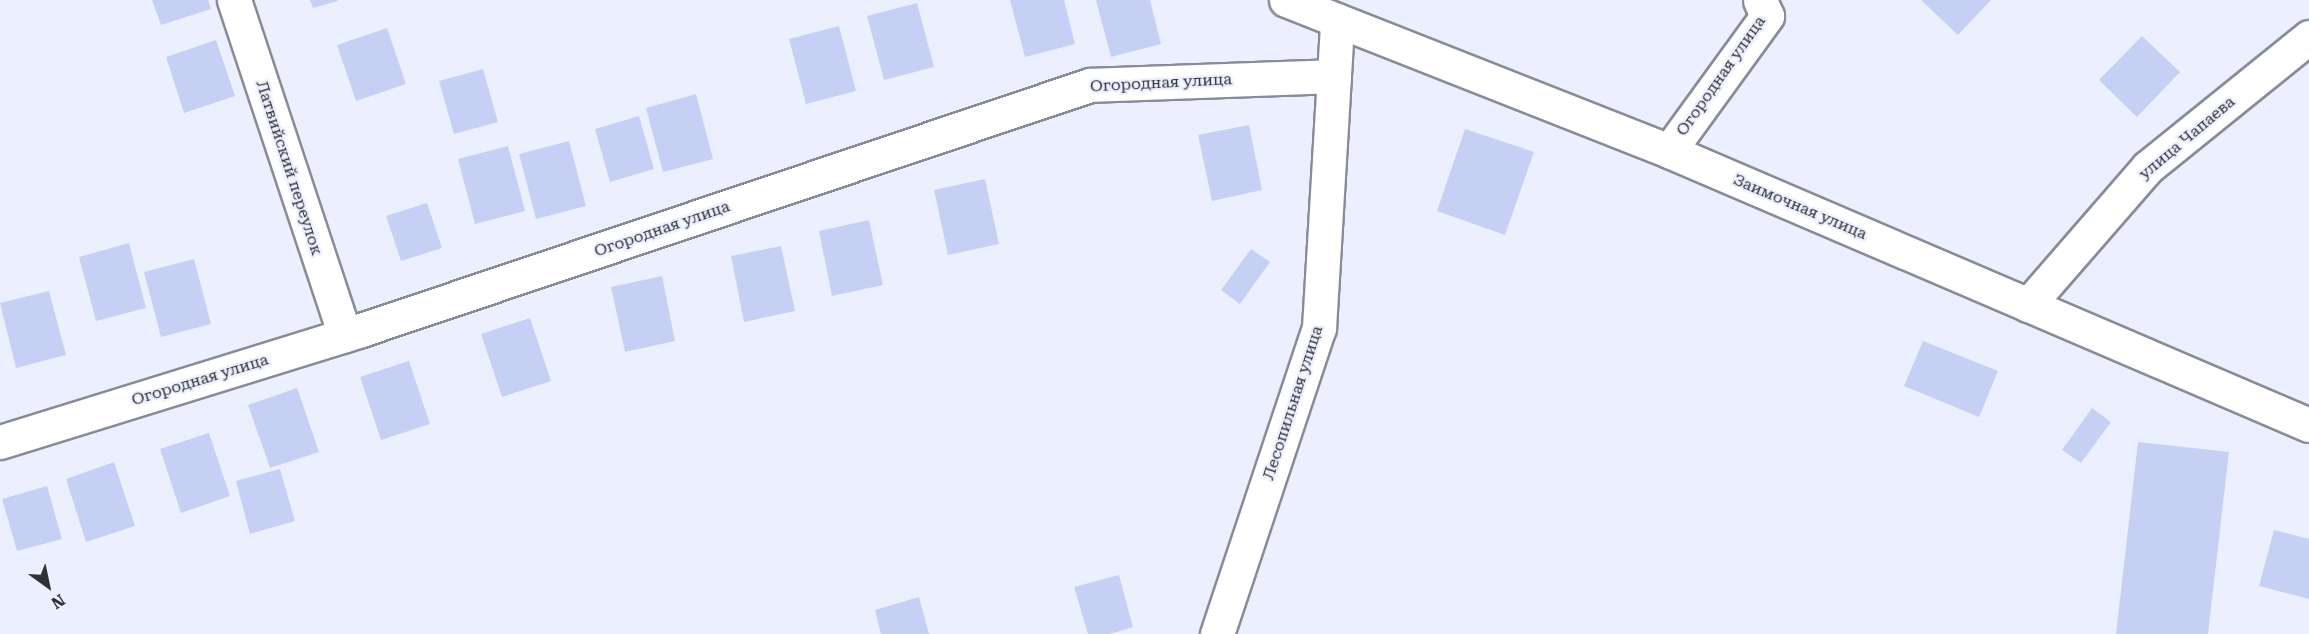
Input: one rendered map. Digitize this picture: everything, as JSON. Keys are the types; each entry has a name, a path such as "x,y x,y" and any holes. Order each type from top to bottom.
{"street":[{"name":"Латвийский переулок","path":"234,0 345,335"},
{"name":"Заимочная улица","path":"1286,0 1669,151 2309,425"},
{"name":"Огородная улица","path":"1669,151 1767,16 1760,0"},
{"name":"Лесопильная улица","path":"1217,634 1319,328 1337,21"},
{"name":"улица Чапаева","path":"2028,304 2148,167 2309,37"},
{"name":"Огородная улица","path":"0,442 345,335 1090,85 1334,76"}],"building":[{"path":"152,0 208,0 211,9 161,25"},
{"path":"310,0 338,0 338,1 313,8"},
{"path":"1010,0 1064,0 1075,44 1025,57"},
{"path":"1096,0 1150,0 1161,44 1111,57"},
{"path":"1921,0 1991,0 1958,35"},
{"path":"917,3 934,67 884,80 867,16"},
{"path":"839,26 856,91 806,104 789,39"},
{"path":"387,28 406,84 356,101 337,45"},
{"path":"2142,36 2180,72 2137,117 2099,80"},
{"path":"216,40 235,96 184,113 166,57"},
{"path":"483,69 498,122 454,134 439,81"},
{"path":"696,94 713,159 663,172 646,108"},
{"path":"639,116 654,169 610,182 595,129"},
{"path":"1249,125 1262,190 1212,201 1198,135"},
{"path":"1465,129 1534,152 1505,235 1437,211"},
{"path":"569,141 586,206 536,219 519,154"},
{"path":"508,146 525,211 475,224 458,159"},
{"path":"985,179 999,244 948,255 934,190"},
{"path":"427,203 442,248 401,261 386,216"},
{"path":"869,220 883,285 832,296 819,231"},
{"path":"129,243 146,308 96,321 79,257"},
{"path":"781,246 795,311 744,322 731,256"},
{"path":"1251,249 1270,262 1240,304 1221,290"},
{"path":"194,259 211,324 161,337 144,272"},
{"path":"662,276 675,341 625,352 611,287"},
{"path":"49,291 66,355 16,368 0,303"},
{"path":"530,318 551,381 502,397 481,334"},
{"path":"1923,341 1998,371 1979,417 1904,386"},
{"path":"409,361 430,424 381,440 360,377"},
{"path":"297,388 319,452 270,468 248,405"},
{"path":"2092,408 2111,422 2081,463 2062,450"},
{"path":"209,433 230,496 181,513 160,449"},
{"path":"2138,442 2229,452 2208,634 2116,634"},
{"path":"114,462 135,526 86,542 66,479"},
{"path":"280,469 295,521 250,534 236,481"},
{"path":"47,486 62,539 17,551 2,499"},
{"path":"2274,530 2309,539 2309,599 2259,586"},
{"path":"1119,575 1133,627 1110,634 1088,634 1074,587"},
{"path":"919,597 929,634 881,634 875,610"}]}
